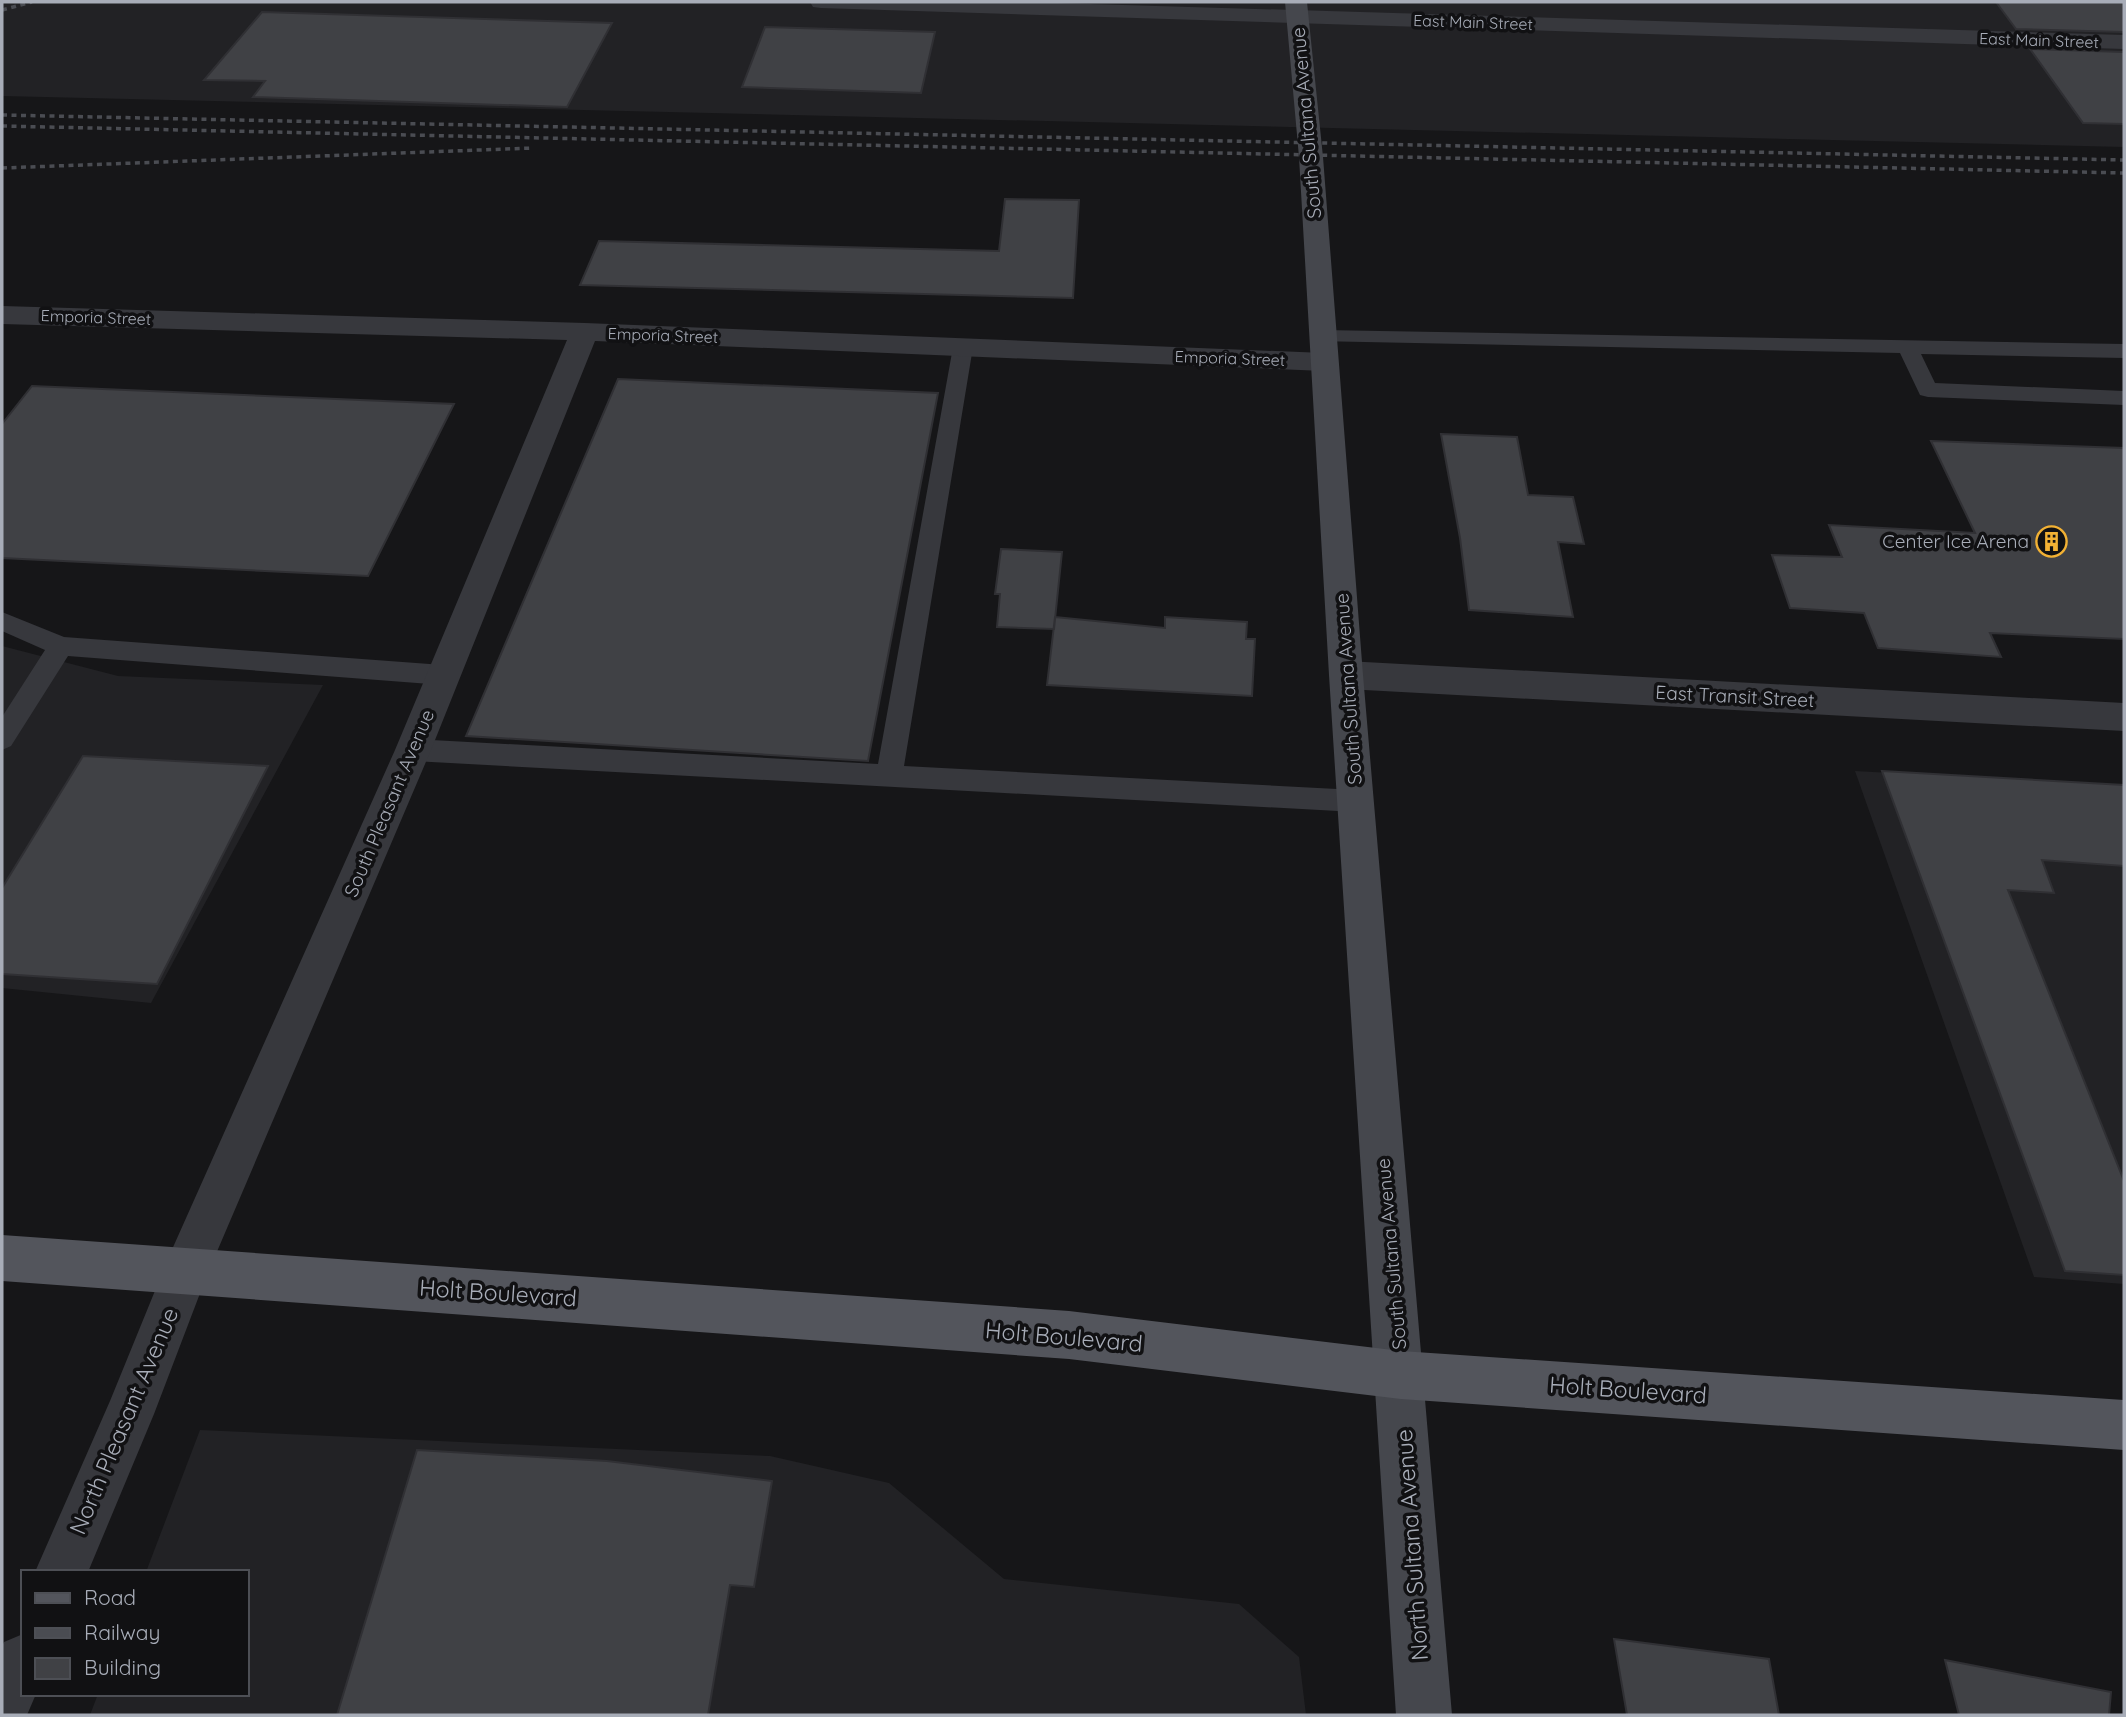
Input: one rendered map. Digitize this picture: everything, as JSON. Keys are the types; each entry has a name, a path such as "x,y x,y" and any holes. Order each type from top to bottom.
{"main road":[{"name":"Holt Boulevard","path":"2,1258 1069,1335 1401,1375 2124,1425"}],"street":[{"name":"East Main Street","path":"821,2 1296,9 2124,42"},
{"name":"South Sultana Avenue","path":"1296,9 1311,157 1346,675 1401,1375"},
{"name":"Emporia Street","path":"2,314 963,347 1323,349"},
{"name":"South Pleasant Avenue","path":"186,1270 413,750 585,332"},
{"name":"East Transit Street","path":"1346,675 2124,717"},
{"name":"North Pleasant Avenue","path":"62,1570 129,1414 186,1270"},
{"name":"North Sultana Avenue","path":"1401,1375 1424,1715"},
{"path":"2,1709 21,1666"}],"lane":[{"path":"1323,349 1907,346 2124,351"},
{"path":"1907,346 1928,390 2124,398"},
{"path":"890,776 963,347"},
{"path":"2,621 61,646 443,676"},
{"path":"2,739 61,646"},
{"path":"413,750 1356,801"}],"shaded area":[{"path":"2,2 2124,2 2124,147 2,96"},
{"path":"2,646 118,676 323,685 151,1003 2,988"},
{"path":"1855,771 2124,786 2124,1284 2034,1277"},
{"path":"200,1430 770,1456 889,1483 1004,1579 1239,1604 1299,1657 1306,1715 90,1715 97,1696 248,1696 248,1570 147,1570"}],"building":[{"path":"1996,2 2124,2 2124,32 2016,29"},
{"path":"262,12 612,23 567,107 253,97 265,81 204,80"},
{"path":"765,27 935,32 921,93 742,87"},
{"path":"2030,49 2124,52 2124,124 2083,123"},
{"path":"1005,199 1079,200 1073,298 580,285 599,241 999,251"},
{"path":"618,379 938,393 868,761 466,736"},
{"path":"32,386 454,404 368,576 2,558 2,424"},
{"path":"1441,434 1517,437 1528,495 1573,497 1584,544 1558,542 1573,617 1469,610 1460,538"},
{"path":"1931,441 2124,448 2124,639 1990,633 2001,657 1878,648 1864,613 1790,608 1772,555 1842,557 1829,525 1975,533"},
{"path":"1001,549 1062,552 1054,629 997,627 1000,594 995,594"},
{"path":"1055,617 1165,628 1165,617 1247,622 1246,639 1255,639 1252,696 1047,685"},
{"path":"83,756 268,766 157,984 2,974 2,888"},
{"path":"1882,771 2124,785 2124,866 2042,860 2054,893 2008,890 2124,1181 2124,1275 2065,1271"},
{"path":"417,1450 607,1461 772,1481 754,1587 730,1585 708,1715 337,1715"},
{"path":"1614,1639 1769,1659 1779,1715 1627,1715"},
{"path":"1945,1660 2111,1692 2109,1715 1959,1715"}],"railway":[{"path":"2,10 32,2"},
{"path":"2,115 2124,160"},
{"path":"2,126 2124,173"},
{"path":"2,168 533,148"}],"place":[{"name":"Center Ice Arena","path":"2052,541"}]}
